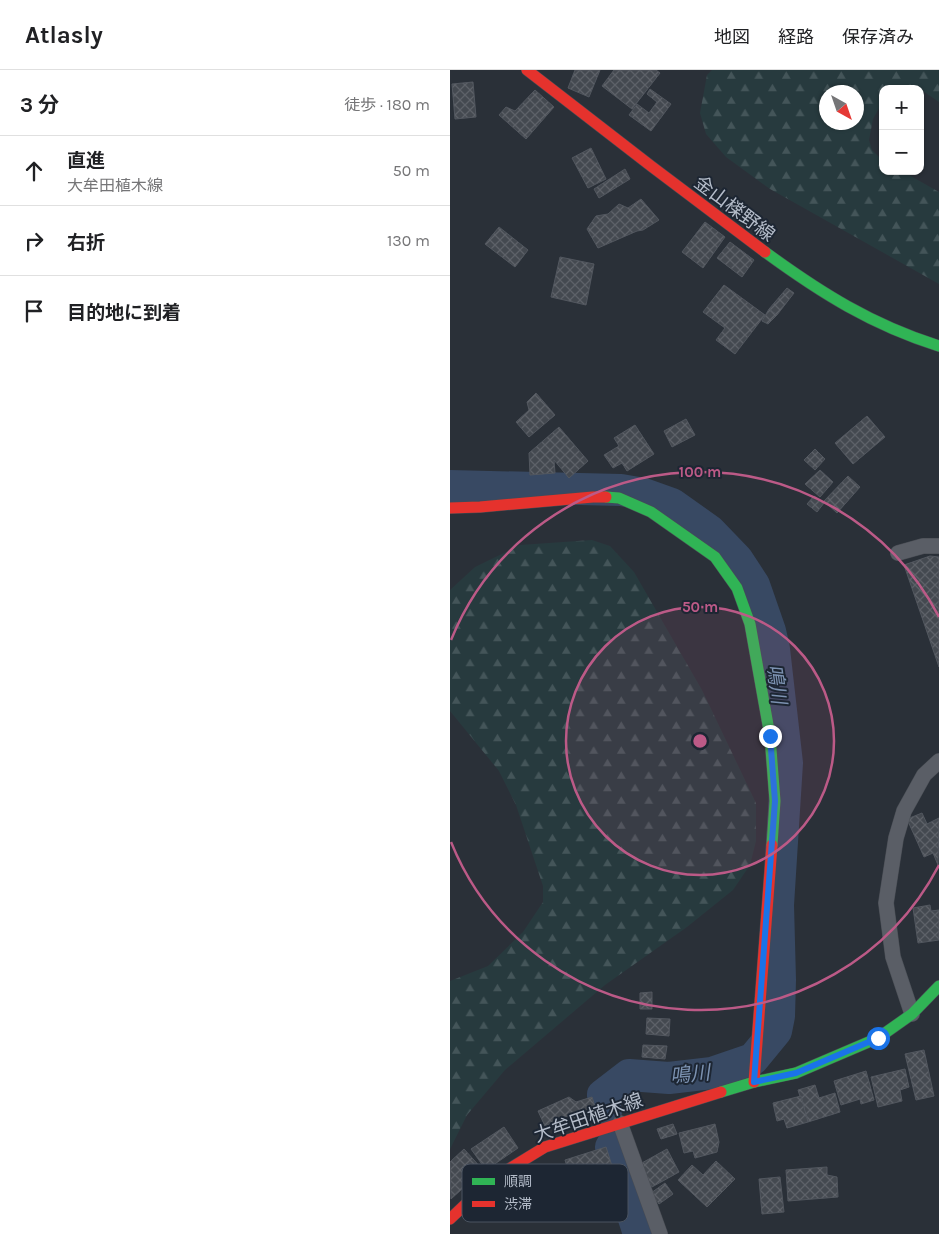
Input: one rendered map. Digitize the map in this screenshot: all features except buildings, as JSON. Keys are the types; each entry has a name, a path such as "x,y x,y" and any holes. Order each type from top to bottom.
{"main road":[{"name":"金山檪野線","path":"527,70 638,158 836,302 880,324 918,340 939,346"},
{"path":"450,508 593,497 619,498 651,512 715,557 737,588 750,624 770,736 775,801 754,1082"},
{"name":"大牟田植木線","path":"517,1164 545,1147 754,1082 796,1073 878,1038 912,1014 939,986"},
{"name":"大牟田植木線","path":"450,1219 462,1208"}],"street":[{"path":"898,553 922,546 939,546"},
{"path":"912,1014 892,957 886,903 896,838 904,812 924,775 939,761"},
{"path":"620,1124 660,1234"}],"green space":[{"path":"712,70 939,70 939,102 924,92 924,85 879,85 879,108 873,119 869,140 872,150 879,157 879,175 909,175 939,192 939,284 770,189 726,157 706,134 700,113 707,75"},
{"path":"592,540 610,546 634,572 702,690 756,803 756,841 750,865 733,890 687,927 605,985 505,1070 467,1115 450,1149 450,981 488,966 523,932 543,902 543,886 516,805 499,771 450,711 450,590 475,567 520,545"}],"waterway":[{"name":"鳴川","path":"450,486 621,490 644,494 672,504 710,531 737,559 754,585 770,631 774,649 787,763 778,905 780,980 779,1016 776,1031 753,1059 712,1073 669,1078 629,1075 603,1095 606,1112"},
{"name":"鳴川","path":"611,1147 616,1164"},
{"name":"鳴川","path":"628,1200 639,1234"}],"traffic: fast":[{"path":"765,252 806,281 848,307 891,328 939,346"},
{"path":"606,497 619,498 651,512 715,557 737,588 750,624 770,736 775,801 772,845"},
{"path":"721,1092 754,1082 796,1073 878,1038 912,1014 939,986"}],"traffic: jam":[{"path":"527,70 765,252"},
{"path":"450,508 606,497"},
{"path":"754,1082 772,845"},
{"path":"517,1164 545,1147 721,1092"},
{"path":"450,1219 462,1208"}],"route":[{"path":"770,736 775,801 754,1082 796,1073 878,1038"}]}
